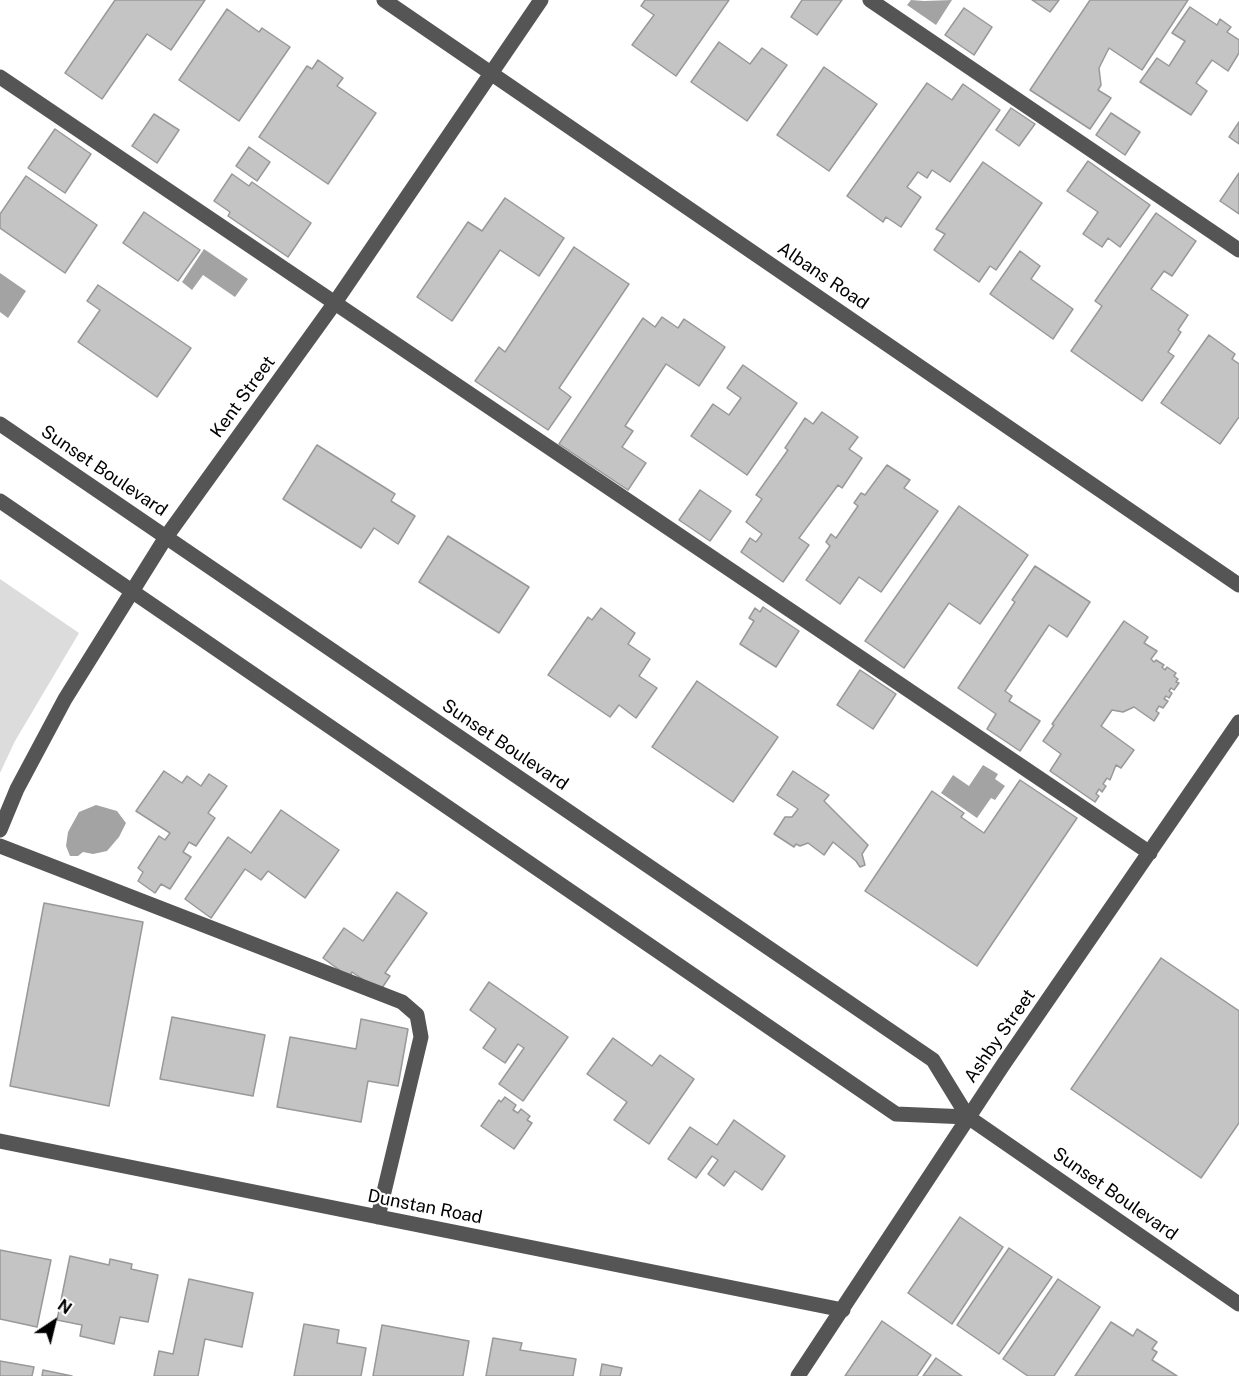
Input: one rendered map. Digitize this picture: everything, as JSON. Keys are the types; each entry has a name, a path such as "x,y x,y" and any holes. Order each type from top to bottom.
{"street":[{"name":"Albans Road","path":"384,0 1239,585"},
{"name":"Kent Street","path":"0,830 17,789 65,699 166,537 334,304 542,0"},
{"path":"870,0 1239,250"},
{"path":"0,77 1150,853"},
{"name":"Sunset Boulevard","path":"0,424 933,1060 968,1117 1239,1304"},
{"path":"0,501 896,1114 968,1117"},
{"name":"Ashby Street","path":"798,1376 968,1117 1239,722"},
{"path":"0,846 402,1002 417,1015 421,1037 378,1217"},
{"name":"Dunstan Road","path":"0,1141 843,1310"}],"shaded area":[{"path":"911,0 952,0 936,25 907,5"},
{"path":"204,249 248,279 235,297 203,275 192,290 182,282"},
{"path":"0,273 26,291 8,318 0,312"},
{"path":"0,579 79,633 15,741 0,773"},
{"path":"983,765 998,774 995,779 1005,786 995,800 991,798 977,818 941,793 953,775 969,786"},
{"path":"96,805 117,811 126,823 119,837 107,851 93,854 83,852 78,856 70,856 66,846 68,832 79,812"}],"building":[{"path":"115,0 205,0 171,50 147,34 102,99 65,73"},
{"path":"645,0 729,0 676,76 632,45 654,15 641,6"},
{"path":"802,0 842,0 817,35 791,17"},
{"path":"1032,0 1059,0 1050,12"},
{"path":"1090,0 1188,0 1142,70 1109,48 1099,68 1101,85 1098,90 1111,98 1090,129 1030,90"},
{"path":"1190,7 1217,25 1220,19 1231,27 1227,32 1239,40 1239,53 1228,71 1212,60 1196,83 1207,91 1191,115 1140,82 1157,58 1169,66 1185,41 1172,33"},
{"path":"964,8 992,27 974,55 945,35"},
{"path":"227,9 259,32 262,28 290,47 239,121 179,80"},
{"path":"719,42 750,64 762,48 787,65 747,121 691,82"},
{"path":"318,60 343,78 337,86 376,113 328,184 259,137 307,66 312,69"},
{"path":"824,67 877,104 829,171 777,135"},
{"path":"927,83 952,100 963,84 1000,110 950,182 932,170 927,178 918,172 907,187 921,197 901,227 886,217 883,222 847,196"},
{"path":"1011,108 1035,124 1019,146 996,130"},
{"path":"1111,113 1140,132 1125,155 1096,135"},
{"path":"154,114 179,130 157,163 132,146"},
{"path":"1239,122 1239,144 1229,137"},
{"path":"55,129 91,154 65,193 28,168"},
{"path":"249,147 270,162 257,181 236,166"},
{"path":"1088,161 1150,205 1120,247 1108,238 1102,247 1083,234 1098,212 1067,191"},
{"path":"983,162 1042,203 996,270 990,266 979,282 934,250 945,234 936,229"},
{"path":"1239,173 1239,214 1220,201"},
{"path":"232,174 249,186 252,182 311,223 288,257 228,216 230,212 214,201"},
{"path":"26,176 97,225 65,273 0,228 0,214"},
{"path":"505,198 564,238 539,276 500,250 452,321 417,297 468,222 482,231"},
{"path":"144,212 200,250 178,281 123,243"},
{"path":"1156,213 1196,241 1172,276 1164,271 1151,289 1188,315 1178,330 1181,332 1168,352 1174,356 1142,401 1071,351 1102,306 1095,301"},
{"path":"574,247 629,284 559,388 571,397 548,430 475,381 499,347 505,352"},
{"path":"1020,251 1040,266 1031,279 1073,309 1053,339 990,294"},
{"path":"98,285 191,348 157,397 78,342 100,310 87,301"},
{"path":"662,317 678,328 684,319 725,347 699,386 666,364 625,426 633,431 622,447 646,463 628,490 559,444 643,318 655,327"},
{"path":"1209,335 1235,354 1232,359 1239,364 1239,417 1220,444 1161,403"},
{"path":"743,365 797,403 747,475 691,436 713,404 729,415 741,398 727,388"},
{"path":"822,412 858,437 849,449 862,458 842,488 838,485 799,538 809,545 783,582 741,552 750,538 756,542 762,534 746,522 762,499 756,495 788,450 785,448 805,418 813,424"},
{"path":"317,445 395,494 391,501 415,516 398,544 374,528 361,548 283,499"},
{"path":"887,465 910,480 904,488 938,511 881,592 859,577 840,604 806,580 830,546 826,542 831,534 836,538 858,506 854,503 861,493 865,495"},
{"path":"700,490 731,511 710,541 679,520"},
{"path":"959,506 1028,555 980,624 949,603 904,668 865,641"},
{"path":"448,536 529,587 499,633 419,582"},
{"path":"1035,566 1090,602 1067,637 1049,625 1005,691 1012,696 1009,701 1040,721 1020,751 987,729 996,714 958,688 1015,602 1012,600"},
{"path":"763,607 799,631 776,667 740,644 754,621 749,618 755,608 760,612"},
{"path":"601,608 635,633 628,644 650,659 639,676 657,688 636,718 619,705 610,717 548,675 588,617 592,620"},
{"path":"1124,621 1148,637 1144,643 1157,651 1151,659 1164,665 1162,667 1165,670 1167,667 1176,673 1174,676 1178,679 1176,682 1179,683 1174,690 1171,688 1169,691 1172,693 1169,698 1166,696 1164,699 1168,701 1163,708 1159,706 1156,711 1159,713 1154,721 1134,707 1123,712 1112,710 1101,726 1134,750 1121,768 1116,765 1110,780 1107,778 1103,784 1106,786 1102,792 1099,789 1096,794 1099,796 1095,802 1050,771 1061,754 1043,741 1054,725 1052,724"},
{"path":"860,670 896,694 873,729 837,705"},
{"path":"697,681 778,737 733,802 652,747"},
{"path":"164,771 182,783 187,776 201,786 209,774 227,786 208,813 215,818 196,846 189,842 183,852 191,857 170,889 161,884 155,893 138,881 143,872 138,868 159,836 165,840 170,833 136,811"},
{"path":"793,771 829,795 824,801 868,845 862,854 865,865 860,867 833,842 824,855 808,843 800,846 796,844 794,847 774,834 785,817 792,817 798,809 777,795"},
{"path":"1020,780 1077,818 977,966 865,891 932,791 964,813 961,817 984,833"},
{"path":"281,810 339,850 305,898 268,871 261,880 245,869 211,918 185,899 228,837 251,853"},
{"path":"397,892 427,913 385,973 390,976 380,991 352,972 349,977 323,958 344,928 363,941"},
{"path":"44,903 143,922 109,1106 10,1086"},
{"path":"1161,958 1239,1011 1239,1123 1201,1178 1071,1089"},
{"path":"489,982 568,1037 523,1101 499,1084 524,1048 518,1044 505,1063 483,1048 496,1029 470,1010"},
{"path":"172,1017 265,1035 253,1096 160,1079"},
{"path":"361,1019 408,1029 398,1086 368,1081 361,1122 277,1107 290,1037 356,1049"},
{"path":"613,1038 652,1066 660,1055 694,1079 649,1144 614,1120 627,1102 587,1074"},
{"path":"505,1097 516,1105 513,1110 518,1113 521,1109 530,1116 527,1120 532,1123 514,1149 481,1126 499,1100 501,1102"},
{"path":"734,1120 785,1156 762,1190 735,1171 724,1186 708,1174 718,1160 712,1156 696,1178 668,1159 690,1127 717,1145"},
{"path":"960,1217 1003,1247 952,1324 908,1293"},
{"path":"1009,1248 1052,1277 999,1354 957,1325"},
{"path":"0,1250 51,1260 37,1327 0,1319"},
{"path":"70,1256 109,1265 110,1259 132,1264 131,1269 158,1275 148,1322 120,1317 114,1344 80,1336 82,1325 57,1320"},
{"path":"189,1279 253,1293 242,1347 205,1339 198,1376 154,1376 159,1351 173,1354"},
{"path":"1058,1279 1100,1307 1054,1376 1028,1376 1003,1359"},
{"path":"882,1321 931,1355 917,1376 845,1376"},
{"path":"1111,1322 1133,1336 1137,1329 1157,1342 1152,1349 1157,1352 1152,1360 1177,1376 1075,1376"},
{"path":"304,1324 339,1330 337,1343 366,1348 361,1376 294,1376"},
{"path":"382,1325 469,1341 463,1376 373,1376"},
{"path":"493,1338 522,1343 520,1350 576,1359 573,1376 486,1376"},
{"path":"936,1358 962,1376 923,1376"},
{"path":"0,1361 34,1367 32,1376 0,1376"},
{"path":"602,1364 622,1368 620,1376 600,1376"},
{"path":"43,1370 72,1376 42,1376"}]}
